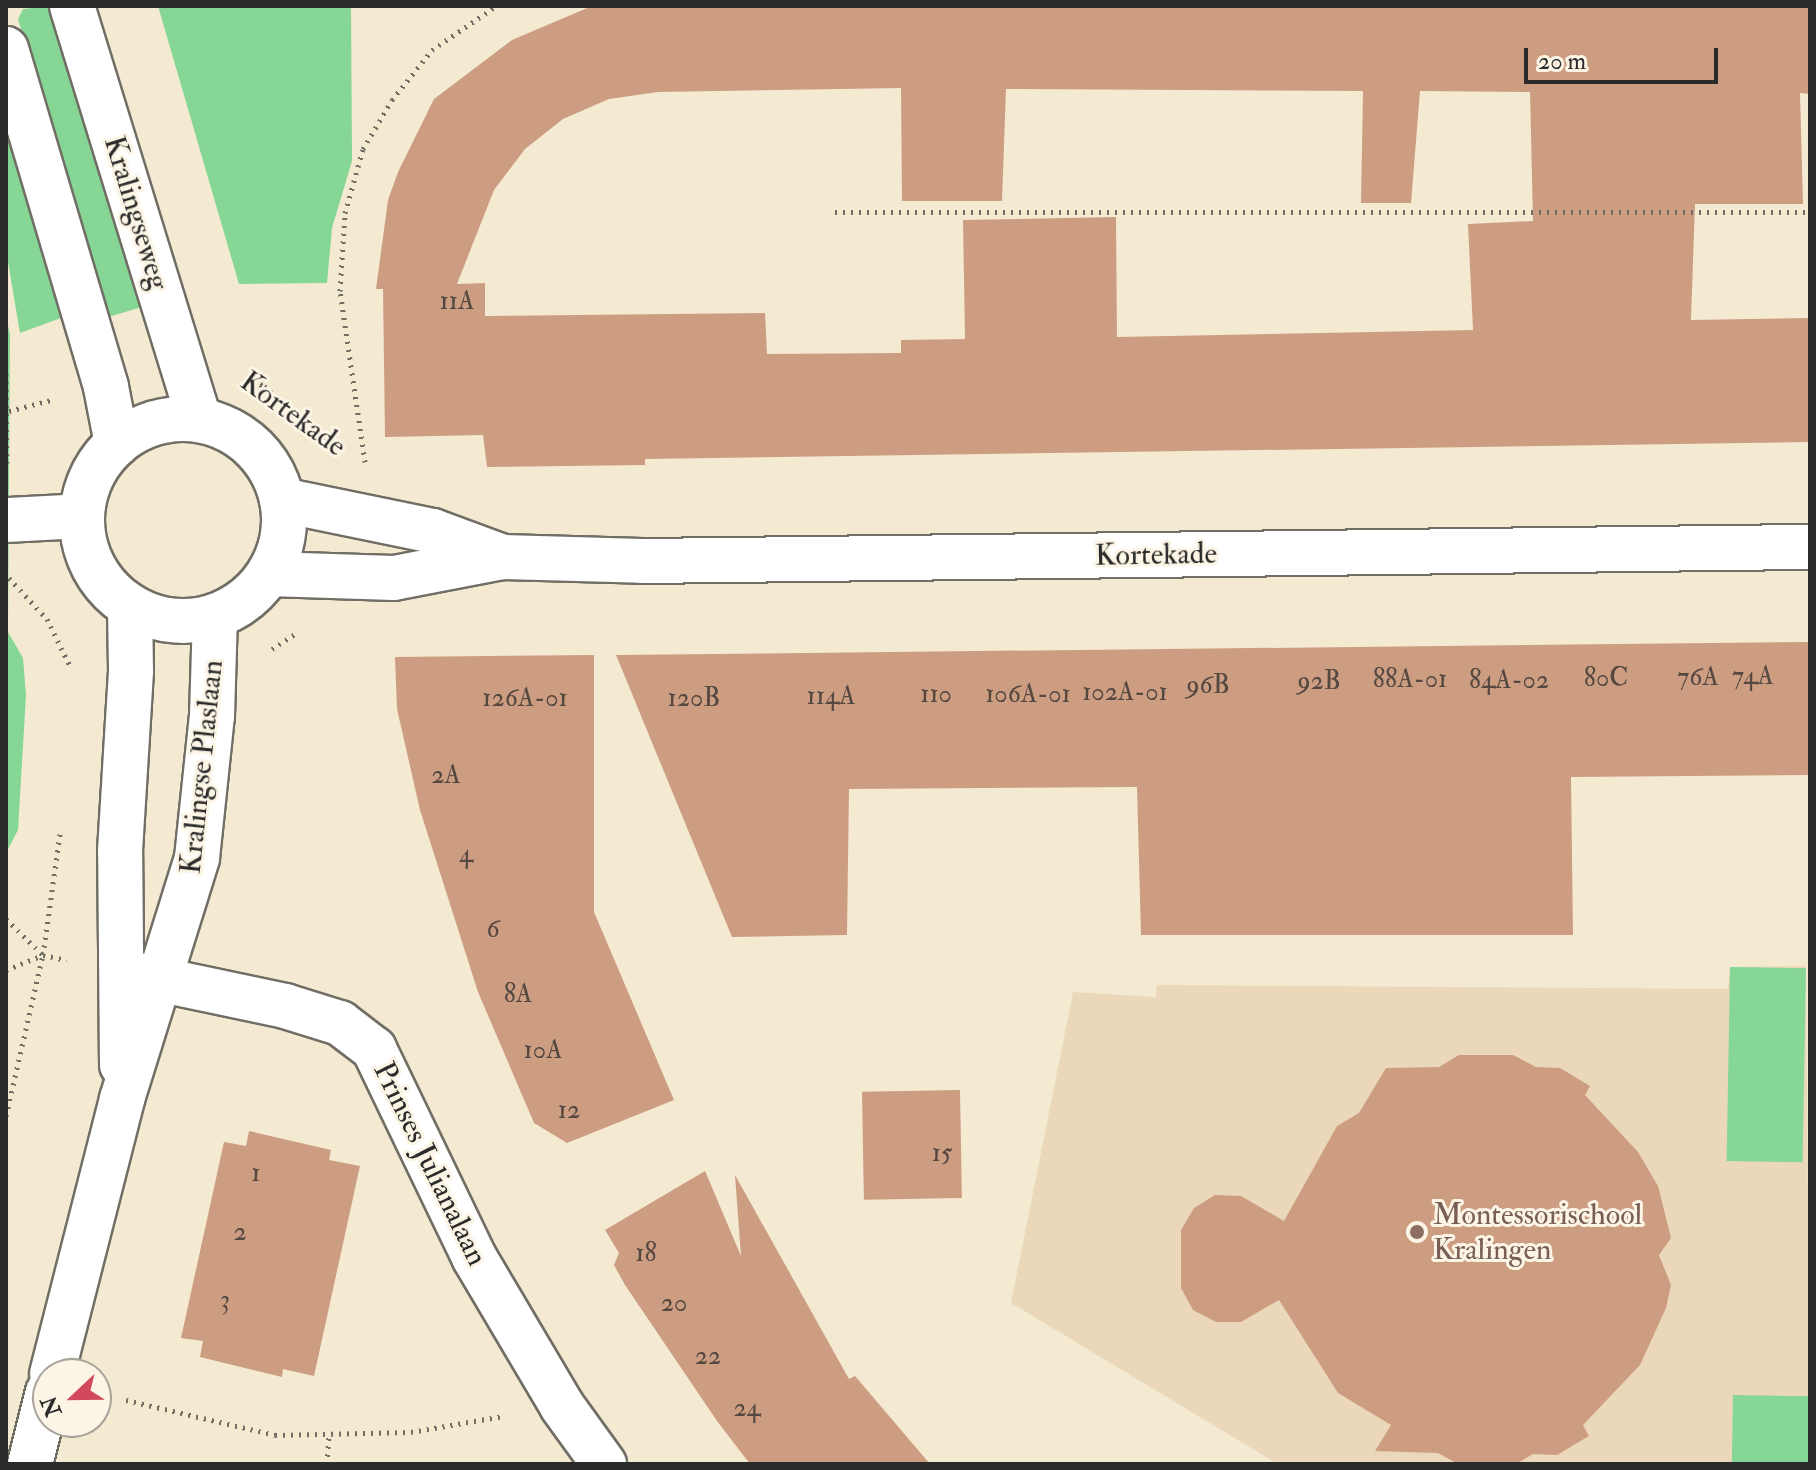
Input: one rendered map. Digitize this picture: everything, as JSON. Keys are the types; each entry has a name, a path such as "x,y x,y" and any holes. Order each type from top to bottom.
{"main road":[{"name":"Kralingseweg","path":"72,6 199,420"},
{"path":"6,49 106,387 117,444"},
{"path":"169,420 199,420 228,429 253,446 271,471 282,500 284,526 269,574 254,592 215,616 186,621 156,618 130,606 109,589 94,567 82,516 98,465 117,444 141,428 169,420"},
{"name":"Kortekade","path":"282,500 433,531 503,557"},
{"path":"6,520 82,516"},
{"name":"Kortekade","path":"269,574 394,578 503,557 642,561 1810,547"},
{"name":"Kralingse Plaslaan","path":"130,606 131,671 120,851 142,974"},
{"name":"Kralingse Plaslaan","path":"56,1358 122,1099 142,974 197,858 213,700 215,616"},
{"name":"Prinses Julianalaan","path":"142,974 340,1023 374,1049 474,1257 562,1406 604,1464"},
{"path":"30,1464 36,1438"}],"path":[{"path":"360,515 365,464 340,291 345,213 363,149 392,100 432,50 496,6"},
{"path":"835,212 1810,212"},
{"name":"Kortekade","path":"184,367 214,365 264,386 344,453"},
{"path":"6,374 9,411 7,473"},
{"path":"9,411 106,387"},
{"name":"Kortekade","path":"354,458 378,469"},
{"path":"9,577 47,619 71,668 70,684"},
{"path":"6,1116 43,955 61,821"},
{"path":"6,919 43,955"},
{"path":"6,970 43,955"},
{"path":"126,1400 275,1435 411,1432 562,1406"},
{"path":"327,1464 329,1435"}],"shaded area":[{"name":"Montessorischool Kralingen","path":"1806,966 1810,1464 1278,1464 1011,1303 1073,992 1156,997 1157,985 1728,989 1730,967"}],"green space":[{"path":"52,6 142,307 108,317 18,19 23,9"},
{"path":"158,6 351,6 352,161 332,228 327,283 239,284"},
{"path":"6,99 69,315 20,333 6,250"},
{"path":"6,317 10,334 8,632 23,658 26,695 18,830 6,853"},
{"path":"1730,967 1806,968 1803,1162 1727,1161"},
{"path":"1733,1395 1810,1396 1809,1464 1732,1464"}],"building":[{"path":"592,6 1810,6 1810,94 1800,93 1803,204 1695,204 1691,320 1810,318 1810,442 645,459 645,465 487,467 483,435 385,437 383,289 376,289 388,200 398,172 434,99 512,40","holes":["901,88 902,201 1002,201 1006,89 1363,91 1361,203 1411,203 1420,91 1530,92 1533,221 1468,224 1473,330 1117,337 1116,217 963,220 965,339 901,340 901,353 767,354 765,313 485,316 485,283 457,284 494,190 525,149 563,119 609,99 658,92"]},
{"path":"1810,642 1810,775 1571,777 1573,935 1141,935 1137,787 849,789 847,935 732,937 616,655"},
{"path":"594,655 594,912 674,1100 567,1143 534,1123 478,992 420,810 397,709 395,657"},
{"path":"1459,1055 1513,1055 1536,1067 1560,1068 1590,1086 1585,1095 1638,1152 1658,1186 1671,1238 1659,1255 1671,1285 1666,1308 1640,1365 1583,1425 1589,1436 1557,1455 1533,1454 1516,1464 1458,1464 1438,1453 1375,1451 1391,1425 1338,1393 1279,1300 1241,1322 1216,1322 1193,1310 1181,1288 1181,1230 1194,1208 1215,1195 1241,1196 1284,1221 1337,1126 1359,1113 1386,1068 1439,1067"},
{"path":"960,1090 962,1198 864,1200 862,1092"},
{"path":"249,1131 331,1150 329,1160 360,1166 314,1376 283,1369 282,1377 200,1357 203,1341 181,1338 224,1142 246,1146"},
{"path":"705,1171 741,1256 735,1175 849,1379 855,1376 930,1464 750,1464 717,1421 625,1285 614,1265 619,1253 605,1230"}],"place":[{"name":"Montessorischool Kralingen","path":"1417,1232"}]}
